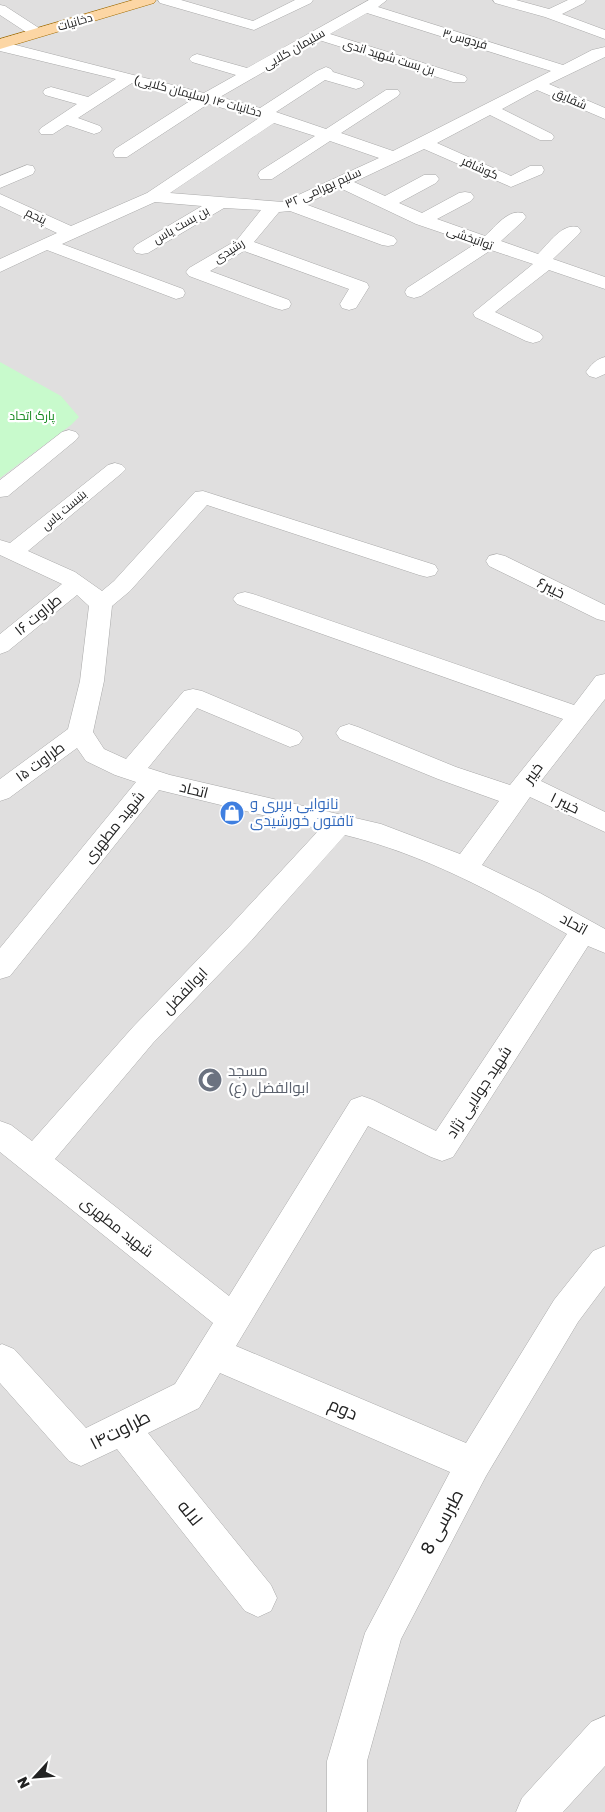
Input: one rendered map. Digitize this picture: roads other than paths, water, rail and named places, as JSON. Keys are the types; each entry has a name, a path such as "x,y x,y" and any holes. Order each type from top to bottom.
{"main road":[{"name":"دخانیات","path":"0,45 149,0"}],"street":[{"path":"165,0 254,26"},
{"path":"237,34 306,0"},
{"name":"سلیمان کلایی","path":"121,153 208,97 380,0"},
{"path":"500,0 550,14 605,36"},
{"path":"550,14 579,0"},
{"name":"فردوس۳","path":"366,8 439,32 571,66 596,70"},
{"path":"0,9 37,33"},
{"name":"بن بست شهید اندی","path":"318,35 459,79"},
{"name":"دخانیات ۱۴ (سلیمان کلایی)","path":"0,45 208,97 268,114 393,157"},
{"name":"سلیم بهرامی ۳۲","path":"4,260 47,244 153,197 282,205 340,182 393,157 597,53 605,52"},
{"path":"86,67 99,55"},
{"path":"197,59 250,74"},
{"path":"153,197 324,73 356,84"},
{"path":"47,131 129,78"},
{"name":"شقایق","path":"536,84 605,114"},
{"path":"51,92 90,104"},
{"path":"266,175 392,93"},
{"path":"489,108 546,137"},
{"path":"66,119 94,129"},
{"name":"کوشافر","path":"424,142 511,182 536,170"},
{"path":"0,183 27,170"},
{"path":"386,204 430,179"},
{"name":"توانبخشی","path":"340,182 422,220 487,244 605,283"},
{"path":"422,220 465,197"},
{"name":"پنجم","path":"0,199 71,233"},
{"name":"بن بست یاس","path":"142,248 221,202"},
{"path":"282,205 388,241"},
{"name":"رشیدی","path":"282,205 243,244 195,272 282,304"},
{"path":"414,292 487,244 517,217"},
{"path":"533,337 482,313 544,262 572,231"},
{"path":"47,244 176,292"},
{"path":"243,244 360,287 349,304"},
{"path":"0,491 69,436"},
{"name":"بنبست یاس","path":"7,549 114,468"},
{"path":"80,733 92,681 102,604 122,586 203,497 428,570"},
{"path":"7,549 52,569 91,593 102,604"},
{"name":"خیبر۶","path":"497,561 605,614"},
{"name":"طراوت ۱۶","path":"0,646 76,584"},
{"path":"245,599 578,715"},
{"name":"خیبر","path":"465,868 578,715 605,682"},
{"name":"شهید مطهری","path":"0,968 142,775 193,697 290,738"},
{"name":"اتحاد","path":"80,733 95,755 142,775 381,834 465,868 530,900 595,936"},
{"name":"طراوت ۱۵","path":"0,792 80,733"},
{"name":"خیبر ۱","path":"349,733 447,773 521,791 605,823"},
{"name":"ابوالفضل","path":"34,1161 143,1035 241,933 340,824"},
{"name":"شهید جولایی نژاد","path":"234,1320 362,1109 442,1148 595,936"},
{"name":"شهید مطهری","path":"0,1134 234,1320"},
{"name":"طبرسی 8","path":"347,1812 347,1761 384,1633 473,1464 566,1311 605,1261"},
{"name":"طراوت۱۴","path":"0,1361 2,1360 82,1449 187,1396 234,1320"},
{"name":"دوم","path":"213,1353 473,1464"},
{"name":"لاله","path":"122,1428 258,1598"},
{"path":"536,1812 605,1736"}],"place":[{"name":"نانوایی بربری و تافتون خورشیدی","path":"232,813"},
{"name":"مسجد ابوالفضل (ع)","path":"210,1080"}],"park label":[{"name":"پارک اتحاد","path":"32,416"}]}
